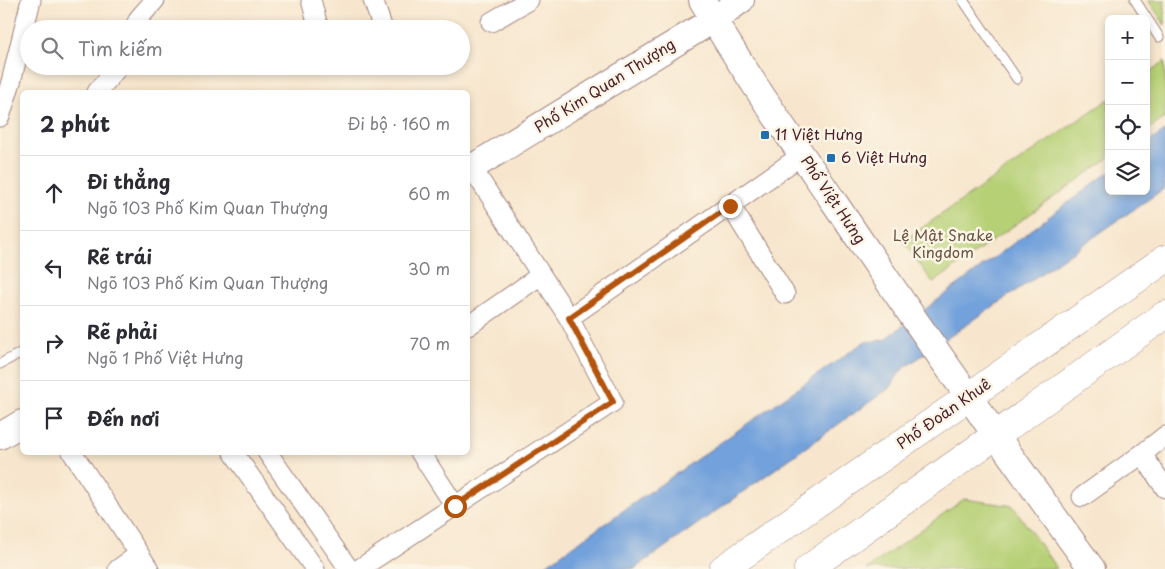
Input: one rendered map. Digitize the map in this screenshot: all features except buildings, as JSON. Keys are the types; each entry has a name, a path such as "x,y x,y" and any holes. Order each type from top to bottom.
{"main road":[{"name":"Phố Đoàn Khuê","path":"723,569 1165,260"},
{"path":"808,569 1165,315"}],"street":[{"path":"26,20 31,0"},
{"path":"138,20 155,0"},
{"path":"311,0 316,20"},
{"path":"373,0 380,20"},
{"path":"492,22 529,0"},
{"name":"Phố Kim Quan Thượng","path":"470,169 707,10 741,0"},
{"name":"Phố Việt Hưng","path":"707,10 911,316 1092,569"},
{"path":"0,117 10,92 20,48"},
{"path":"99,90 111,75"},
{"path":"569,318 802,155"},
{"path":"359,569 613,402 569,318 470,169"},
{"path":"730,206 785,294"},
{"path":"470,325 541,275"},
{"path":"0,436 20,424"},
{"path":"1082,497 1165,436"},
{"path":"1142,454 1165,488"},
{"path":"74,455 144,562 118,569"},
{"path":"235,455 315,569"},
{"path":"269,455 349,569"},
{"path":"422,455 455,506"}],"lane":[{"path":"963,0 1017,79"},
{"path":"1135,0 1159,37"},
{"path":"0,364 20,353"}],"green space":[{"path":"1148,0 1165,0 1165,25"},
{"path":"1165,61 1165,118 1150,128 1150,105 1150,71"},
{"name":"Lệ Mật Snake Kingdom","path":"1105,102 1105,161 933,283 903,241"},
{"path":"964,499 1013,506 1057,569 867,569"}],"water":[{"path":"1165,131 1165,188 907,366 900,372 891,387 634,569 540,569 864,342 884,340 1105,175 1105,195 1150,195 1150,141"}],"place":[{"name":"11 Việt Hưng","path":"765,135"},
{"name":"6 Việt Hưng","path":"831,158"}],"route":[{"path":"455,506 613,402 569,318 730,206"}]}
